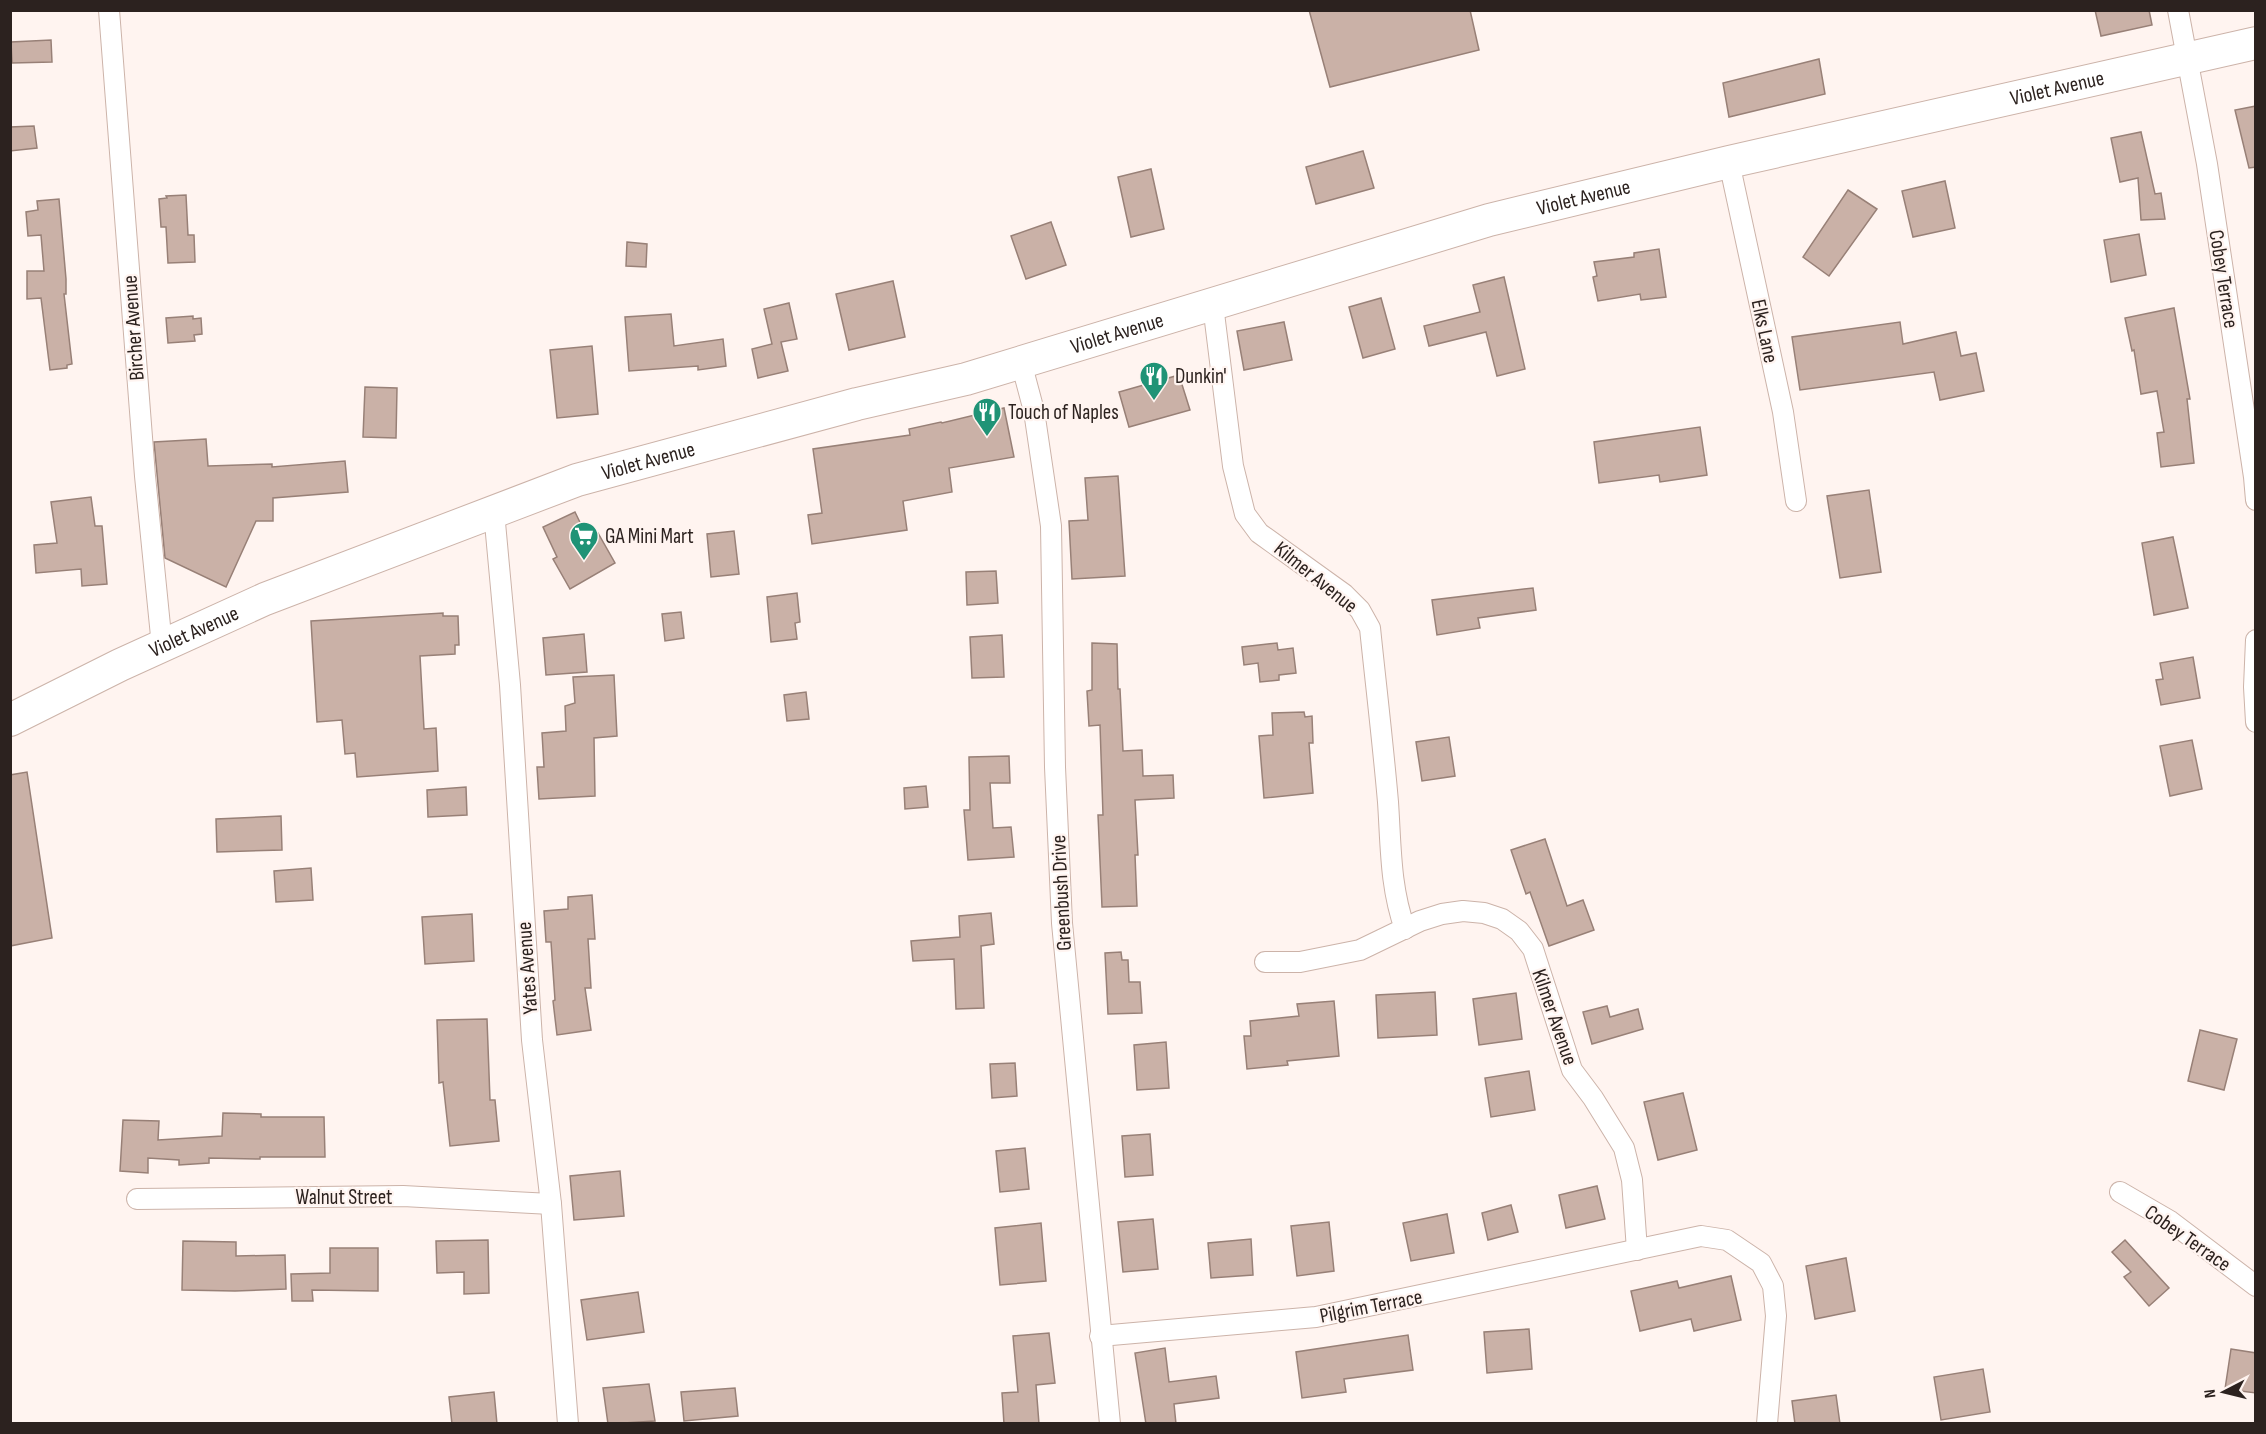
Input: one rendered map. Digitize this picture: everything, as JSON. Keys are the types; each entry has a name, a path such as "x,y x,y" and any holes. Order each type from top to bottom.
{"main road":[{"name":"Violet Avenue","path":"10,720 265,599 577,480 857,404 966,379 1489,220 1729,162 2256,43"}],"street":[{"name":"Bircher Avenue","path":"109,10 145,476 162,646"},
{"name":"Cobey Terrace","path":"2178,10 2209,175 2253,466 2256,500"},
{"name":"Elks Lane","path":"1729,162 1782,412 1796,501"},
{"name":"Kilmer Avenue","path":"1213,305 1233,466 1245,514 1259,533 1344,594 1360,610 1370,628 1388,804 1390,864 1396,906 1405,929"},
{"name":"Greenbush Drive","path":"1021,362 1034,411 1051,526 1055,767 1062,923 1110,1424"},
{"name":"Yates Avenue","path":"494,512 510,685 532,1040 551,1204 568,1424"},
{"path":"2256,640 2254,687 2256,722"},
{"name":"Kilmer Avenue","path":"1265,962 1300,962 1360,950 1420,921 1442,914 1463,911 1484,913 1502,919 1519,931 1533,948 1572,1070 1593,1098 1624,1148 1632,1180 1637,1250"},
{"name":"Cobey Terrace","path":"2120,1192 2170,1221 2256,1286"},
{"name":"Walnut Street","path":"137,1199 403,1196 551,1204"},
{"name":"Pilgrim Terrace","path":"1100,1336 1316,1317 1701,1236 1727,1240 1761,1263 1773,1286 1776,1316 1767,1424"}],"building":[{"path":"1309,10 1470,10 1479,50 1330,87"},
{"path":"2095,10 2149,10 2152,25 2101,36"},
{"path":"51,40 52,62 12,63 11,42"},
{"path":"1819,59 1825,94 1729,117 1723,83"},
{"path":"2256,106 2256,167 2249,168 2235,110"},
{"path":"34,126 37,148 10,151 10,127"},
{"path":"2141,132 2155,194 2161,193 2165,219 2141,220 2138,178 2120,182 2111,138"},
{"path":"1363,151 1374,188 1316,204 1306,167"},
{"path":"1151,169 1164,229 1131,237 1118,177"},
{"path":"1945,181 1955,228 1913,237 1902,191"},
{"path":"1848,190 1877,209 1829,276 1803,257"},
{"path":"186,195 188,235 194,235 195,262 168,263 166,227 161,227 159,199 167,198 166,196"},
{"path":"59,199 66,279 66,294 64,294 72,364 67,365 67,368 50,370 41,298 27,299 27,271 44,271 41,235 28,236 26,212 38,210 37,201"},
{"path":"1051,222 1066,265 1026,279 1011,236"},
{"path":"2139,234 2146,275 2111,282 2104,240"},
{"path":"627,242 647,244 646,267 626,266"},
{"path":"1659,249 1666,297 1641,300 1640,294 1598,301 1593,277 1597,276 1594,262 1634,257 1634,253"},
{"path":"1504,277 1525,369 1497,376 1486,332 1429,346 1424,326 1480,312 1473,285"},
{"path":"893,281 905,337 849,350 836,294"},
{"path":"1381,298 1395,349 1363,358 1349,307"},
{"path":"789,303 797,339 781,342 788,371 758,378 752,349 772,344 764,309"},
{"path":"2174,308 2190,399 2187,399 2194,463 2161,467 2157,433 2164,432 2157,391 2141,394 2134,350 2132,351 2125,318"},
{"path":"671,314 674,346 723,339 726,366 698,370 698,366 629,371 625,317"},
{"path":"193,316 193,319 201,318 202,334 194,335 195,341 168,343 166,318"},
{"path":"1284,322 1292,360 1244,370 1237,331"},
{"path":"1900,322 1903,344 1956,332 1961,356 1976,353 1984,391 1940,400 1934,372 1800,390 1792,337"},
{"path":"592,346 598,414 557,418 550,350"},
{"name":"Dunkin'","path":"1179,375 1190,410 1129,427 1119,392"},
{"path":"365,387 397,388 396,438 363,437"},
{"path":"1004,408 1014,457 949,468 952,492 903,501 907,530 812,544 808,515 822,513 813,449 910,435 909,429"},
{"path":"1700,427 1707,475 1660,482 1659,475 1599,483 1594,442"},
{"path":"206,439 208,466 272,464 272,467 345,461 348,492 273,498 273,521 256,521 226,587 165,558 154,442"},
{"path":"1118,476 1125,576 1072,579 1069,521 1088,520 1085,478"},
{"path":"1869,490 1881,572 1840,578 1827,496"},
{"path":"91,497 95,526 102,526 107,584 82,586 81,569 36,573 34,545 57,543 51,502"},
{"name":"GA Mini Mart","path":"575,512 588,539 598,533 615,563 570,589 553,559 557,557 543,527"},
{"path":"734,531 739,574 711,577 707,534"},
{"path":"2173,537 2188,608 2154,615 2142,543"},
{"path":"996,571 998,603 967,605 966,572"},
{"path":"1533,588 1536,610 1478,618 1480,628 1437,635 1432,600"},
{"path":"797,593 800,622 795,623 797,639 771,642 767,597"},
{"path":"681,612 684,638 665,641 662,614"},
{"path":"443,613 443,616 458,616 459,645 455,645 455,654 420,656 424,729 436,728 438,771 357,777 355,753 345,754 342,720 317,722 311,621"},
{"path":"584,634 587,672 546,675 543,638"},
{"path":"1002,635 1004,677 972,678 970,637"},
{"path":"1092,643 1117,644 1123,751 1142,750 1143,776 1173,775 1174,798 1135,800 1138,855 1135,855 1137,906 1102,907 1098,815 1103,815 1100,725 1089,726 1087,691 1092,690"},
{"path":"1277,643 1278,650 1293,648 1296,673 1279,675 1279,680 1260,682 1258,663 1244,665 1242,647"},
{"path":"2193,657 2200,698 2161,705 2156,680 2163,679 2160,663"},
{"path":"614,675 617,736 594,738 595,796 539,799 537,767 544,767 542,733 566,731 565,706 575,703 573,677"},
{"path":"806,692 809,719 787,721 784,695"},
{"path":"1304,712 1305,717 1312,716 1313,743 1309,743 1313,793 1264,798 1259,736 1273,735 1272,713"},
{"path":"1449,737 1455,776 1422,781 1416,742"},
{"path":"2192,740 2202,789 2170,796 2160,746"},
{"path":"1009,756 1010,783 990,783 993,828 1011,827 1014,857 968,860 964,810 970,810 969,757"},
{"path":"27,772 52,938 10,946 10,775"},
{"path":"926,786 928,807 905,809 904,788"},
{"path":"466,787 467,815 428,817 427,790"},
{"path":"281,816 282,850 217,852 216,819"},
{"path":"1545,839 1567,906 1583,900 1594,930 1549,946 1530,892 1526,894 1511,850"},
{"path":"311,868 313,900 276,902 274,871"},
{"path":"592,895 595,939 588,939 591,988 585,988 591,1030 557,1035 553,1001 555,1000 551,942 546,942 544,911 568,909 568,897"},
{"path":"991,913 994,944 981,946 984,1008 956,1009 954,959 913,961 911,941 960,937 959,916"},
{"path":"472,914 474,961 425,964 422,917"},
{"path":"1121,952 1122,960 1128,960 1129,982 1140,982 1142,1013 1108,1014 1105,953"},
{"path":"1435,992 1437,1035 1378,1038 1376,995"},
{"path":"1516,993 1522,1039 1479,1045 1473,999"},
{"path":"1334,1001 1339,1056 1287,1061 1288,1065 1247,1069 1244,1036 1251,1036 1250,1021 1299,1016 1297,1004"},
{"path":"1607,1006 1610,1017 1638,1009 1643,1029 1592,1044 1583,1012"},
{"path":"487,1019 490,1100 495,1100 499,1141 450,1146 443,1082 439,1083 437,1020"},
{"path":"2200,1030 2237,1039 2224,1090 2188,1081"},
{"path":"1166,1042 1169,1088 1137,1090 1134,1045"},
{"path":"1015,1063 1017,1096 992,1098 990,1064"},
{"path":"1529,1071 1535,1110 1491,1117 1485,1078"},
{"path":"1683,1093 1697,1150 1658,1160 1644,1102"},
{"path":"223,1113 261,1114 261,1117 324,1117 325,1157 209,1158 209,1163 179,1165 179,1160 148,1158 148,1173 120,1171 123,1120 159,1121 158,1140 222,1136"},
{"path":"1150,1134 1153,1175 1125,1177 1122,1136"},
{"path":"1025,1148 1029,1189 1000,1192 996,1151"},
{"path":"620,1171 624,1216 574,1220 570,1176"},
{"path":"1597,1186 1605,1219 1566,1228 1559,1195"},
{"path":"1511,1205 1518,1232 1488,1240 1482,1213"},
{"path":"1447,1214 1454,1253 1411,1261 1403,1223"},
{"path":"1153,1219 1158,1269 1123,1272 1118,1222"},
{"path":"1329,1222 1334,1271 1297,1276 1291,1226"},
{"path":"1041,1223 1046,1281 1000,1285 995,1228"},
{"path":"1251,1239 1253,1275 1211,1278 1208,1243"},
{"path":"488,1240 489,1293 464,1294 464,1272 437,1273 436,1241"},
{"path":"2125,1240 2169,1288 2149,1306 2124,1277 2131,1272 2112,1252"},
{"path":"183,1241 236,1242 236,1256 285,1255 286,1289 182,1290"},
{"path":"330,1248 378,1248 378,1291 312,1290 313,1301 292,1301 291,1274 330,1273"},
{"path":"1846,1258 1855,1311 1815,1319 1806,1266"},
{"path":"1731,1276 1741,1320 1694,1331 1691,1319 1640,1331 1631,1291 1677,1281 1679,1288"},
{"path":"638,1292 644,1332 587,1340 581,1300"},
{"path":"1529,1329 1532,1369 1487,1373 1484,1332"},
{"path":"1049,1333 1055,1383 1036,1385 1039,1424 1004,1424 1002,1393 1018,1392 1013,1336"},
{"path":"1408,1335 1413,1370 1344,1379 1346,1392 1302,1398 1296,1352"},
{"path":"1165,1348 1169,1382 1216,1376 1219,1398 1174,1404 1176,1424 1146,1424 1135,1353"},
{"path":"2231,1349 2256,1353 2256,1393 2225,1389"},
{"path":"1983,1369 1990,1412 1941,1420 1934,1377"},
{"path":"649,1384 655,1421 608,1424 603,1388"},
{"path":"735,1388 738,1416 684,1421 681,1392"},
{"path":"494,1392 497,1424 452,1424 449,1397"},
{"path":"1836,1395 1840,1424 1795,1424 1792,1401"}],"place":[{"name":"Dunkin'","path":"1154,402"},
{"name":"Touch of Naples","path":"987,438"},
{"name":"GA Mini Mart","path":"584,562"}]}
